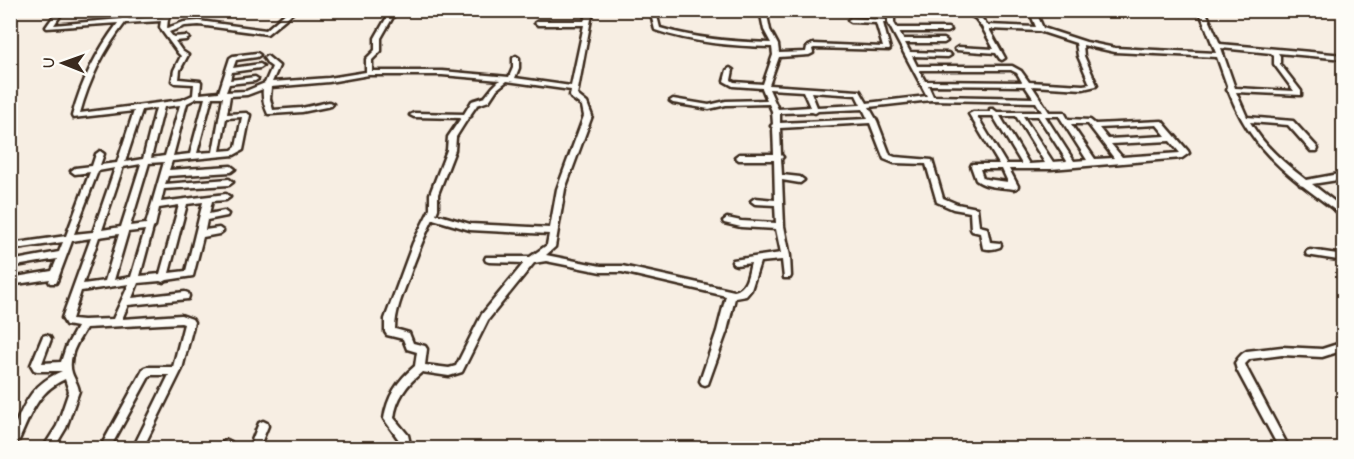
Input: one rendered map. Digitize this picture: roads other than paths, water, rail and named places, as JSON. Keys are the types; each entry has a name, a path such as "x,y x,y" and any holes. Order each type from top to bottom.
{"street":[{"path":"61,10 50,27 165,19"},
{"path":"133,10 122,22 90,75 76,116 184,102 196,96 247,93 266,85 329,80 369,73 442,73 508,79 575,89"},
{"path":"173,10 165,19 163,26 180,52 185,55 177,70 175,81 198,82 196,96"},
{"path":"165,31 182,24 199,23 267,32 293,10"},
{"path":"369,73 369,59 378,51 378,38 394,10"},
{"path":"406,448 404,438 390,424 389,415 399,390 410,374 420,368 449,372 459,369 480,325 531,260 549,249 567,170 588,116 585,105 574,98 587,23 592,10"},
{"path":"646,10 654,13 656,28 660,30 697,39 775,45"},
{"path":"763,10 767,30 775,45 776,55 765,87 776,111 780,226 786,256 786,276"},
{"path":"891,10 890,21 931,98"},
{"path":"965,10 975,13 1002,58"},
{"path":"1032,10 1040,29"},
{"path":"1202,10 1218,46 1230,90 1246,122 1276,161 1344,214"},
{"path":"851,20 890,21"},
{"path":"776,55 807,54 810,52 809,48 813,46 886,50 888,48 879,21"},
{"path":"538,23 587,23"},
{"path":"985,27 1040,29 1119,51 1221,55"},
{"path":"895,30 948,30"},
{"path":"938,31 944,41 951,68"},
{"path":"171,39 186,38"},
{"path":"902,41 944,41"},
{"path":"922,83 1093,86 1081,56 1079,41"},
{"path":"1218,46 1344,57"},
{"path":"958,49 998,51"},
{"path":"1230,90 1299,93 1276,64 1277,56 1273,50"},
{"path":"908,54 948,55"},
{"path":"216,153 226,82 233,58 258,55"},
{"path":"267,58 276,66 266,85 265,93 271,112 302,110 329,104"},
{"path":"420,368 422,349 410,346 406,336 390,332 390,319 412,255 434,209 436,184 451,150 452,137 474,103 487,99 495,88 508,79 516,68 516,58"},
{"path":"230,70 260,66"},
{"path":"914,68 1016,69 1037,100 1072,163"},
{"path":"730,70 728,81 730,84 858,93 873,121 887,157 931,163 940,200 956,207 974,210 974,227 984,230 986,245 997,245"},
{"path":"226,82 255,79"},
{"path":"806,89 815,111"},
{"path":"832,90 840,109"},
{"path":"193,155 209,95"},
{"path":"776,111 840,109 931,98 1037,100"},
{"path":"987,100 1028,167"},
{"path":"673,101 709,107 726,103 771,102"},
{"path":"116,323 135,280 184,102"},
{"path":"108,284 161,104"},
{"path":"138,448 176,371 183,352 189,322 181,319 83,324 69,322 67,318 139,107"},
{"path":"1018,114 1051,166"},
{"path":"1092,161 1061,114 973,115 1005,168 1014,186 982,181 975,167 977,166 1005,168 1051,166 1185,153 1159,123 1094,126"},
{"path":"75,171 193,155 234,152 240,148 246,115 223,116"},
{"path":"414,115 467,116"},
{"path":"775,126 873,121"},
{"path":"1066,121 1089,121 1119,159"},
{"path":"1246,122 1290,123 1314,149"},
{"path":"1106,142 1172,138"},
{"path":"10,282 55,278 100,154"},
{"path":"739,157 779,157"},
{"path":"165,173 231,169"},
{"path":"1303,183 1344,176"},
{"path":"780,177 800,180"},
{"path":"160,187 229,182"},
{"path":"156,205 226,197"},
{"path":"77,288 190,274 208,200"},
{"path":"754,201 780,203"},
{"path":"163,279 184,202"},
{"path":"204,218 224,214"},
{"path":"430,215 476,228 552,231"},
{"path":"727,221 780,226"},
{"path":"10,247 151,226"},
{"path":"200,234 219,231"},
{"path":"1310,253 1344,258"},
{"path":"10,264 63,255"},
{"path":"736,262 786,256"},
{"path":"489,259 546,258 601,269 622,268 733,294 743,293 748,288 757,259"},
{"path":"705,381 733,294"},
{"path":"124,302 185,296"},
{"path":"48,448 61,428 74,391 67,369 69,352 83,324"},
{"path":"46,339 36,365 37,368 67,369"},
{"path":"1284,448 1240,363 1247,355 1282,351 1322,353 1344,346"},
{"path":"15,436 39,388 67,369"},
{"path":"105,448 147,371 176,371"},
{"path":"254,448 263,426"}]}
